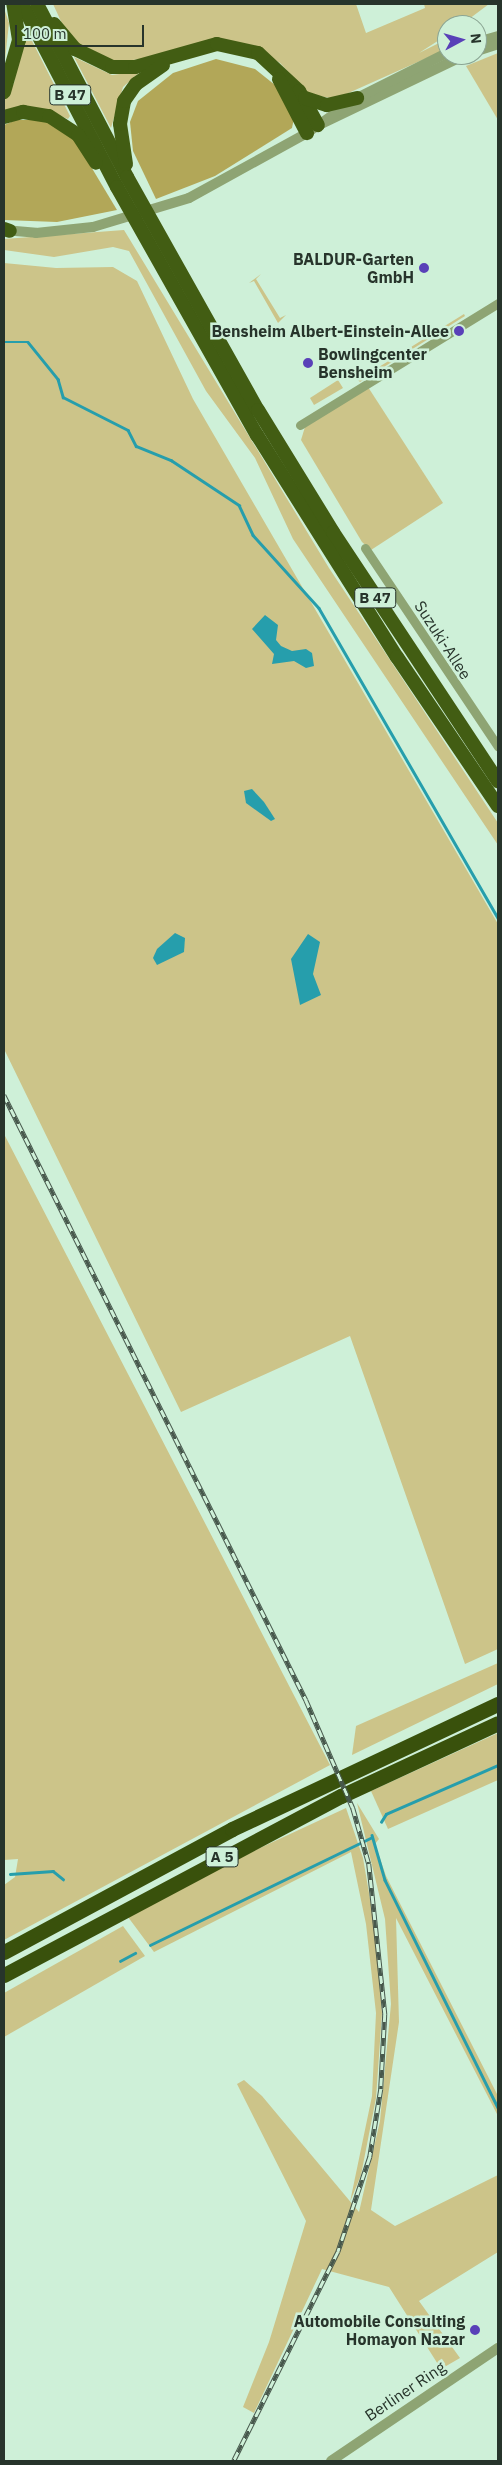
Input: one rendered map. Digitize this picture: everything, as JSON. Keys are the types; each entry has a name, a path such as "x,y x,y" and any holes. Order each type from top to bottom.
{"highway":[{"path":"4,92 19,40 13,4"},
{"name":"B 47","path":"22,4 122,182 262,443 397,658 498,806"},
{"path":"38,4 75,49 91,60 112,67 134,67 194,48 239,46 277,66 305,98 313,129"},
{"name":"B 47","path":"38,4 122,182 332,532 498,781"},
{"path":"122,182 120,124 124,101 150,72 195,54 240,54 268,67 284,84 313,129"},
{"path":"305,98 327,105 357,98"},
{"path":"4,118 38,113 66,124 122,182"},
{"name":"A 5","path":"4,1952 334,1779 498,1704"},
{"name":"A 5","path":"4,1975 340,1796 498,1723"}],"street":[{"path":"313,129 357,98 437,58"},
{"path":"6,230 71,230 114,221 189,198 313,129 444,65"},
{"path":"300,425 498,304"},
{"name":"Suzuki-Allee","path":"364,548 498,748"},
{"name":"Berliner Ring","path":"331,2461 498,2348"}],"shaded area":[{"path":"53,4 356,4 366,33 425,8 424,4 489,4 474,15 437,15 437,41 419,53 437,44 437,53 335,99 309,94 280,63 250,46 116,62 84,49 65,30"},
{"path":"4,8 9,23 4,69"},
{"path":"28,33 70,116 68,119 43,109 4,114 4,100 14,83 23,35"},
{"path":"498,53 498,120 466,66 487,65 487,57"},
{"path":"74,57 112,75 141,71 123,87 111,128"},
{"path":"216,59 255,69 280,89 294,118 292,128 215,176 156,199 133,151 130,122 138,101 173,73"},
{"path":"16,120 44,120 72,135 117,210 57,222 4,220 4,125"},
{"path":"124,230 329,568 498,823 498,845 293,539 255,458 206,391 129,251 113,247 54,257 4,250 4,239"},
{"path":"4,263 56,268 113,267 137,281 193,399 498,924 498,1649 465,1664 350,1336 181,1412 4,1049"},
{"path":"261,274 256,279 280,318 286,315 278,323 254,281 249,283"},
{"path":"464,314 465,316 360,382 358,380"},
{"path":"338,380 343,388 314,405 310,398"},
{"path":"368,387 443,503 371,550 362,542 301,440 305,427"},
{"path":"4,1134 330,1765 4,1940 4,1885 15,1877 18,1859 4,1860"},
{"path":"498,1663 498,1684 352,1755 356,1726"},
{"path":"498,1733 498,1780 388,1829 371,1791"},
{"path":"357,1803 379,1839 375,1844 386,1876 498,2096 498,2116 396,1918 399,2022 371,2210 395,2226 498,2175 498,2252 419,2301 460,2358 441,2369 389,2287 322,2269 254,2413 243,2407 269,2342 306,2221 237,2084 244,2080 262,2096 359,2212 380,2121 391,2004 385,1919"},
{"path":"346,1808 363,1858 376,1934 382,2013 376,2098 361,2175 350,2202 372,2096 376,2013 366,1924 351,1852 154,1952 128,1917 215,1869"},
{"path":"123,1926 145,1956 4,2037 4,1993"}],"water":[{"path":"265,615 278,625 276,640 281,646 292,651 306,649 312,653 314,666 306,668 294,661 272,664 274,654 252,629"},
{"path":"252,789 264,802 275,819 271,821 246,803 244,791"},
{"path":"175,933 185,938 184,952 157,965 153,958 157,949"},
{"path":"308,934 320,942 313,974 321,995 300,1005 291,959"}],"waterway":[{"path":"4,342 28,342 58,379 63,397 128,430 136,446 171,460 239,505 253,535 319,608 498,918"},
{"path":"381,1822 386,1814 498,1765"},
{"path":"372,1835 385,1880 498,2108"},
{"path":"150,1945 370,1838"},
{"path":"10,1874 53,1871 63,1879"},
{"path":"120,1961 135,1953"}],"railway":[{"path":"4,1095 306,1700 353,1808 369,1864 385,2014 381,2089 370,2157 338,2252 234,2461"}],"place":[{"name":"BALDUR-Garten GmbH","path":"424,268"},
{"name":"Bensheim Albert-Einstein-Allee","path":"459,331"},
{"name":"Bowlingcenter Bensheim","path":"308,363"},
{"name":"Automobile Consulting Homayon Nazar","path":"475,2330"}]}
